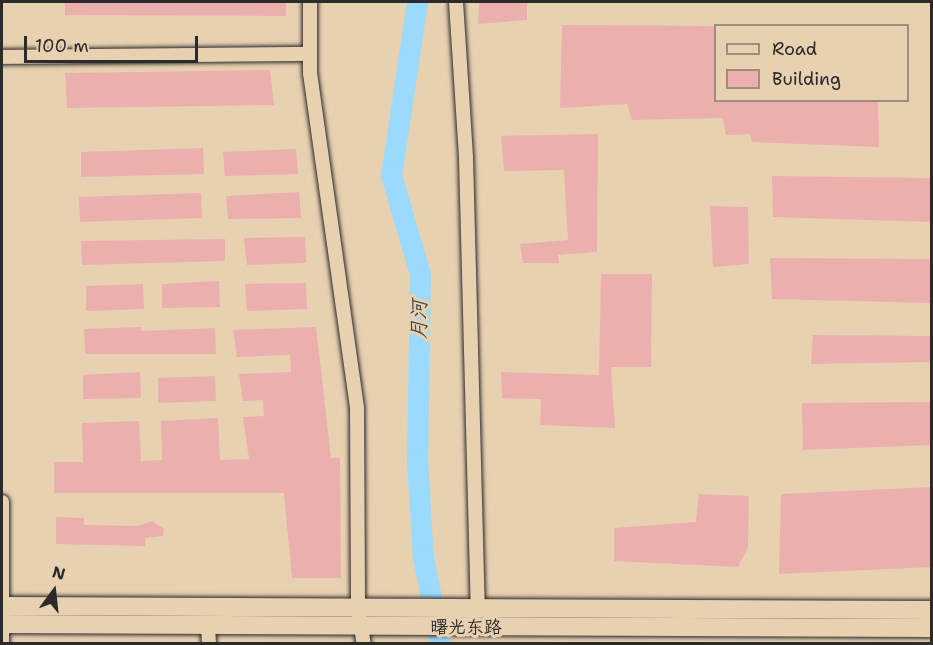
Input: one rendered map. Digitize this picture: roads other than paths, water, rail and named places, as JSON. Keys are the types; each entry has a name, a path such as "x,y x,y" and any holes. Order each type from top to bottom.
{"main road":[{"name":"曙光东路","path":"2,606 932,610"},
{"name":"曙光东路","path":"2,624 208,625 363,635 391,627 932,628"}],"street":[{"path":"310,2 310,54 357,408 358,608 363,635"},
{"path":"456,2 466,158 478,609"},
{"path":"2,57 310,54"},
{"path":"2,502 2,644"},
{"path":"208,625 208,644"}],"waterway":[{"name":"月河","path":"417,2 391,175 420,274 417,460 423,557 440,644"}]}
